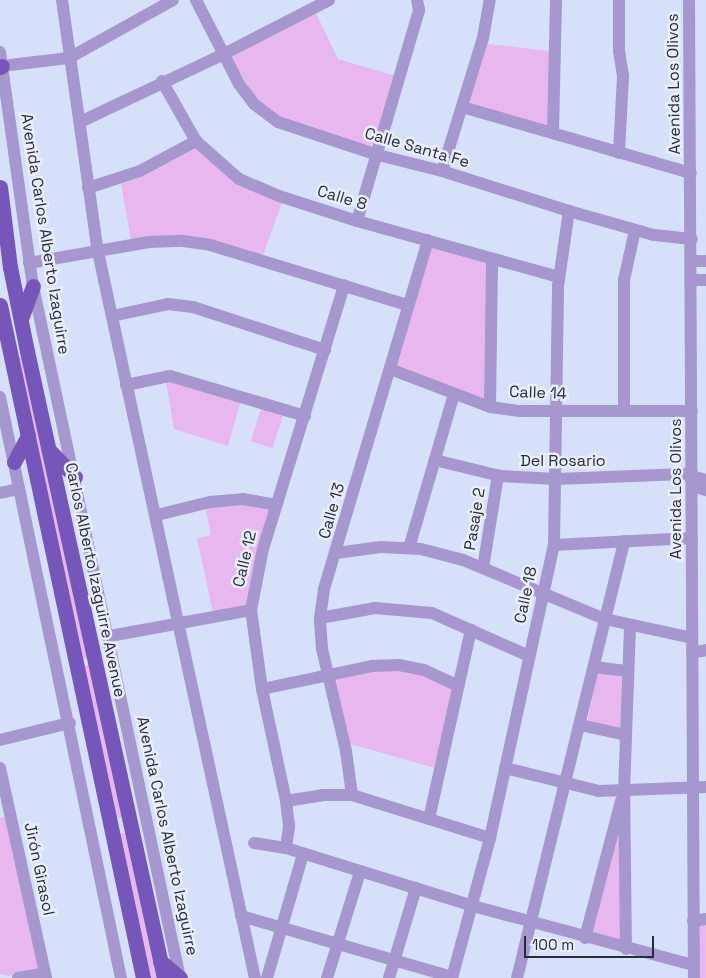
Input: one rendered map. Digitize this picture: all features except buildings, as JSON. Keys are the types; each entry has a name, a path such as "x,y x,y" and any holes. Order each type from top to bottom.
{"main road":[{"name":"Carlos Alberto Izaguirre Avenue","path":"0,187 2,219 27,351 164,978"},
{"path":"21,319 33,286"},
{"path":"0,305 2,323 112,821 143,978"},
{"path":"9,351 21,347 27,351"},
{"path":"14,462 28,436"},
{"path":"50,451 75,477"},
{"path":"112,821 124,826 130,817"},
{"path":"160,961 180,978"}],"street":[{"path":"62,0 98,252 126,385 157,515 178,624 255,978"},
{"path":"1,62 69,58 173,0"},
{"name":"Calle Santa Fe","path":"196,0 248,97 264,113 278,122 378,155 442,171 634,230 692,239"},
{"path":"80,122 162,81 224,54 329,0"},
{"path":"357,221 378,155 419,10 417,0"},
{"path":"442,171 483,38 490,0"},
{"path":"553,132 556,0"},
{"path":"619,0 619,52 623,76 619,153"},
{"name":"Avenida Los Olivos","path":"689,0 692,239 692,724 700,788 699,920 693,972"},
{"name":"Avenida Carlos Alberto Izaguirre","path":"1,62 33,286 110,636 180,978"},
{"name":"Calle 8","path":"162,81 196,141 239,178 279,196 357,221 492,260 559,277"},
{"path":"462,107 691,173"},
{"path":"88,188 140,171 196,141"},
{"name":"Calle 18","path":"452,978 490,838 554,545 557,480 556,410 559,277 569,211"},
{"path":"624,410 624,280 634,230"},
{"name":"Calle 13","path":"352,795 322,649 320,618 324,589 428,240"},
{"path":"30,263 149,242 210,244 408,305"},
{"path":"490,406 492,260"},
{"path":"692,261 706,261"},
{"path":"692,280 706,280"},
{"name":"Calle 12","path":"286,848 289,826 286,802 262,689 251,610 276,505 344,285"},
{"path":"112,316 168,304 193,307 324,350"},
{"name":"Calle 14","path":"390,369 490,406 520,411 692,411"},
{"path":"126,385 170,376 305,416"},
{"path":"409,548 454,394"},
{"path":"0,397 70,723 121,978"},
{"name":"Del Rosario","path":"435,460 498,475 557,480 692,480"},
{"name":"Pasaje 2","path":"483,568 498,475"},
{"path":"692,480 706,480"},
{"path":"692,480 706,490"},
{"path":"0,493 19,489"},
{"path":"157,515 227,500 243,499 276,505"},
{"path":"554,545 692,538"},
{"path":"517,978 567,782 624,542"},
{"path":"336,553 382,547 409,548 463,560 544,592 605,619 692,638"},
{"path":"693,587 706,580"},
{"path":"320,618 375,608 407,609 432,613 529,656"},
{"path":"110,636 251,610"},
{"path":"626,949 624,791 630,625"},
{"path":"429,819 471,630"},
{"path":"692,653 706,650"},
{"path":"262,689 372,666 399,665 424,670 458,686"},
{"path":"594,667 628,671"},
{"path":"692,724 706,721"},
{"path":"0,740 70,723"},
{"path":"580,725 626,735"},
{"name":"Jirón Girasol","path":"0,768 5,815 45,976"},
{"path":"505,768 599,791 700,788"},
{"path":"585,938 624,791"},
{"path":"286,802 323,795 352,795 490,838"},
{"path":"254,843 286,848 473,906 532,921 626,949 693,972"},
{"path":"267,978 303,854"},
{"path":"327,978 336,943 360,872"},
{"path":"389,978 416,888"},
{"path":"241,916 452,978"},
{"path":"18,978 45,976"}],"shaded area":[{"path":"315,11 338,59 396,76 376,148 283,119 257,100 229,55"},
{"path":"487,44 551,51 549,128 468,105"},
{"path":"197,147 283,200 263,255 131,240 121,184 144,176"},
{"path":"431,245 489,262 488,400 395,365"},
{"path":"24,356 88,658 80,660 16,358"},
{"path":"166,381 241,400 228,446 174,429"},
{"path":"262,406 284,413 272,448 251,441"},
{"path":"235,502 272,507 248,608 213,613 197,538 211,535 205,506"},
{"path":"91,664 123,817 121,818 114,816 80,667"},
{"path":"376,669 404,669 455,687 435,768 347,743 335,678"},
{"path":"598,670 624,673 623,732 587,724"},
{"path":"4,817 9,821 40,970 8,976 0,974 0,818"},
{"path":"619,821 624,945 589,935"},
{"path":"118,833 125,833 158,978 147,978"},
{"path":"700,923 706,923 706,978 698,978"}]}
